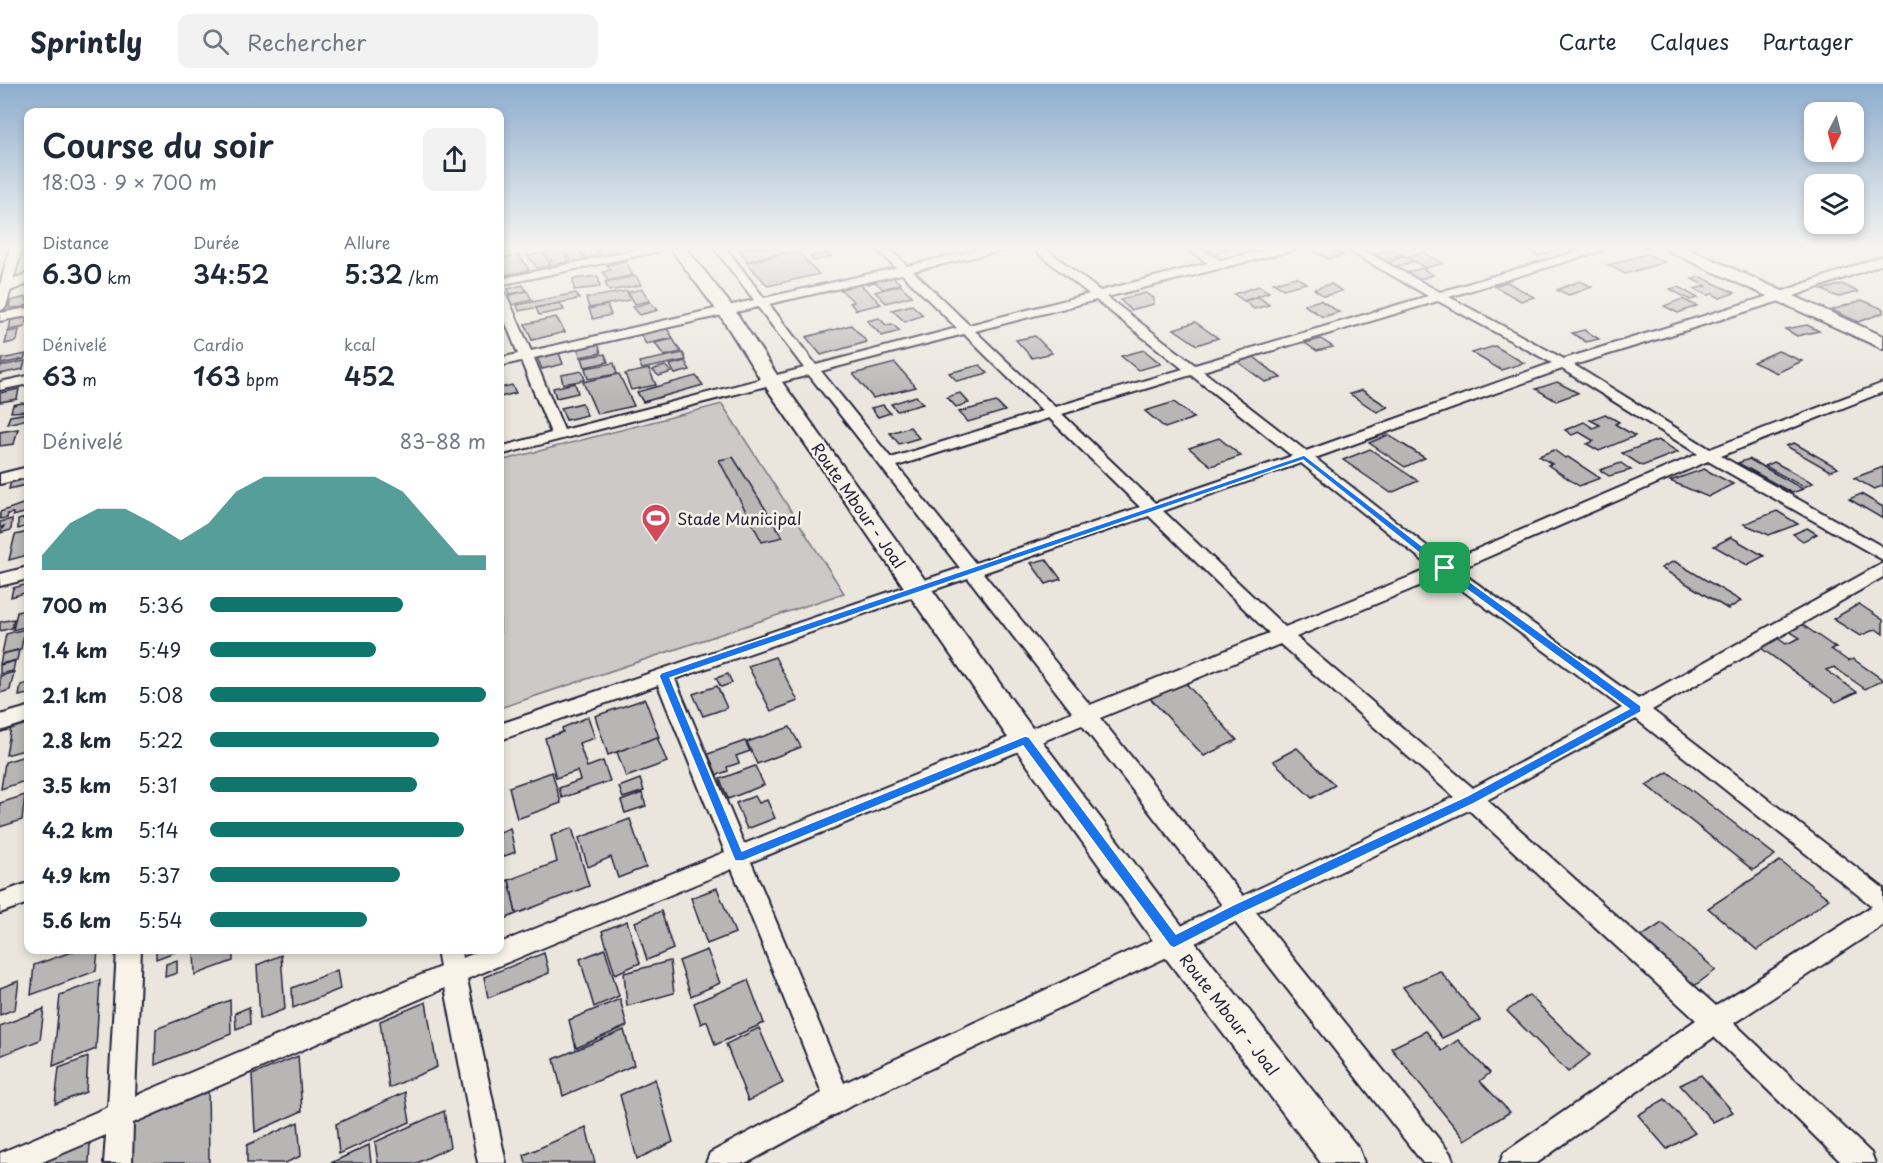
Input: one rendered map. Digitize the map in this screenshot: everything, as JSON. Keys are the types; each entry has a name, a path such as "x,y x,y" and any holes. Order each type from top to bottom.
{"main road":[{"name":"Route Mbour - Joal","path":"717,298 771,380 1025,740 1174,942 1345,1163"},
{"path":"1782,298 1883,343"}],"street":[{"path":"759,298 813,370 1440,1163"},
{"path":"504,361 778,298"},
{"path":"934,298 1050,413 1282,635 1471,800 1714,1022 1861,1163"},
{"path":"504,450 1092,298"},
{"path":"1104,298 1445,568 1637,709 1883,901"},
{"path":"888,464 1192,370 1439,298"},
{"path":"1441,298 1563,364 1709,454 1883,554"},
{"path":"504,731 1304,457 1563,364 1775,298"},
{"path":"504,304 559,435"},
{"path":"0,317 24,313"},
{"path":"0,386 24,381"},
{"path":"504,942 739,858 1445,568 1709,454 1883,387"},
{"path":"0,479 24,473"},
{"path":"720,1163 838,1098 1174,942 1238,909 1471,800 1637,709 1883,569"},
{"path":"0,580 24,574"},
{"path":"664,676 838,1098"},
{"path":"0,723 24,716"},
{"path":"0,903 24,894"},
{"path":"1515,1163 1714,1022 1883,912"},
{"path":"118,1163 129,954"},
{"path":"8,1163 121,1117 451,961 471,954"},
{"path":"451,961 492,1163"}],"shaded area":[{"name":"Stade Municipal","path":"722,404 844,593 504,707 504,460"}],"building":[{"path":"24,298 24,307 9,308 10,301"},
{"path":"508,298 532,300 512,305"},
{"path":"550,298 579,299 519,311 517,305"},
{"path":"586,298 630,300 589,308"},
{"path":"632,298 648,298 650,301 635,304"},
{"path":"850,298 875,298 881,304 856,310 850,303 854,302"},
{"path":"881,298 903,298 886,303"},
{"path":"1154,298 1154,304 1131,310 1120,300"},
{"path":"1261,298 1269,305 1254,309 1244,301"},
{"path":"1682,299 1697,306 1678,313 1664,306"},
{"path":"1320,300 1339,312 1323,317 1304,305"},
{"path":"1862,300 1883,309 1883,313 1858,322 1832,310"},
{"path":"650,302 658,310 640,315 633,307"},
{"path":"560,303 564,310 539,315 536,308"},
{"path":"607,305 611,315 593,319 589,309"},
{"path":"912,305 923,315 905,322 892,310"},
{"path":"24,317 24,327 9,330 11,319"},
{"path":"556,317 565,332 532,340 525,324"},
{"path":"879,318 886,325 892,324 900,331 882,336 867,321"},
{"path":"663,322 673,338 646,344 637,328"},
{"path":"1195,322 1218,338 1197,345 1174,329"},
{"path":"851,325 867,342 821,355 806,337"},
{"path":"1807,325 1819,331 1797,336 1785,329"},
{"path":"19,330 17,341 5,344 8,332"},
{"path":"1584,330 1599,339 1586,342 1572,333"},
{"path":"1035,336 1052,353 1032,358 1016,340"},
{"path":"673,339 681,352 664,356 655,343"},
{"path":"1321,339 1333,347 1317,351 1305,343"},
{"path":"598,342 601,353 580,357 578,346"},
{"path":"1495,346 1524,363 1501,370 1472,353"},
{"path":"558,350 563,364 542,369 536,355"},
{"path":"1144,350 1161,364 1138,370 1121,356"},
{"path":"1778,351 1802,361 1777,373 1753,362"},
{"path":"683,353 686,360 642,369 639,362"},
{"path":"24,354 24,359 1,364 2,359"},
{"path":"605,354 608,362 585,367 582,358"},
{"path":"1254,357 1281,378 1265,382 1238,362"},
{"path":"24,361 23,369 0,374 0,366"},
{"path":"685,361 690,370 675,374 670,365"},
{"path":"614,363 617,374 588,379 585,368"},
{"path":"895,363 916,387 873,398 853,374"},
{"path":"980,365 988,373 957,381 949,373"},
{"path":"665,366 672,372 659,376 652,370"},
{"path":"649,369 656,385 631,390 625,374"},
{"path":"582,371 585,380 563,384 561,375"},
{"path":"619,374 634,406 597,414 583,382"},
{"path":"696,376 703,385 643,402 637,392"},
{"path":"1557,382 1578,393 1556,401 1536,389"},
{"path":"575,383 578,393 556,398 553,388"},
{"path":"512,385 516,393 504,396 504,387"},
{"path":"19,389 17,399 0,402 0,393"},
{"path":"1362,390 1388,407 1377,412 1350,394"},
{"path":"960,393 969,403 956,407 947,397"},
{"path":"916,396 923,404 897,411 891,404"},
{"path":"996,402 1005,411 968,422 959,412"},
{"path":"1174,402 1194,418 1165,428 1145,411"},
{"path":"24,403 24,411 11,412 13,405"},
{"path":"582,403 587,415 566,420 561,408"},
{"path":"883,405 890,413 878,417 871,408"},
{"path":"24,414 24,420 7,424 10,416"},
{"path":"1605,414 1619,422 1615,424 1635,436 1599,451 1587,444 1594,441 1579,432 1572,435 1565,430 1584,422 1593,428 1600,425 1590,420"},
{"path":"910,427 919,438 899,444 890,433"},
{"path":"18,429 14,444 0,446 0,432"},
{"path":"1388,435 1425,458 1405,467 1369,443"},
{"path":"1219,438 1241,456 1211,466 1189,448"},
{"path":"1658,440 1678,452 1642,466 1622,453"},
{"path":"1794,443 1838,468 1830,471 1786,446"},
{"path":"1370,449 1418,481 1391,493 1343,460"},
{"path":"1554,450 1600,478 1579,486 1539,456"},
{"path":"733,457 783,537 762,542 719,460"},
{"path":"1749,459 1803,489 1792,493 1738,463"},
{"path":"1774,462 1813,483 1804,487 1765,466"},
{"path":"1621,463 1631,470 1609,476 1600,470"},
{"path":"1883,467 1883,486 1874,489 1854,478"},
{"path":"1704,469 1733,484 1708,497 1670,481"},
{"path":"24,474 24,485 9,489 12,477"},
{"path":"1861,494 1883,507 1883,519 1849,499"},
{"path":"24,503 24,513 13,516 13,513 8,514 7,518 0,519 0,512"},
{"path":"1777,511 1798,524 1769,535 1744,524"},
{"path":"24,518 24,527 18,529 18,520"},
{"path":"12,519 11,530 0,533 4,526 0,528 0,522"},
{"path":"1807,528 1817,534 1803,541 1793,534"},
{"path":"24,533 24,556 9,560 15,535"},
{"path":"1731,537 1764,556 1747,565 1714,546"},
{"path":"1046,559 1061,579 1046,584 1031,563"},
{"path":"1674,561 1741,601 1728,609 1661,568"},
{"path":"24,585 24,593 11,597 13,588"},
{"path":"1859,604 1883,620 1883,634 1876,629 1860,636 1833,619"},
{"path":"24,610 24,627 13,630 17,612"},
{"path":"14,619 12,628 0,631 0,622"},
{"path":"1800,623 1836,648 1831,649 1848,661 1853,659 1883,680 1865,689 1834,667 1826,670 1857,692 1836,702 1754,643 1773,635 1786,644 1800,638 1786,629"},
{"path":"24,629 21,649 2,654 6,634"},
{"path":"19,650 17,660 0,664 2,654"},
{"path":"775,657 798,701 771,711 748,666"},
{"path":"15,661 13,671 0,674 0,665"},
{"path":"14,672 10,690 0,693 0,676"},
{"path":"728,674 732,683 721,687 716,678"},
{"path":"1181,678 1237,740 1204,756 1147,695"},
{"path":"24,684 24,695 19,696 21,685"},
{"path":"717,686 727,708 703,716 693,694"},
{"path":"645,699 659,737 608,755 595,716"},
{"path":"588,717 595,738 579,743 587,767 603,761 610,781 562,798 559,788 580,780 577,771 556,778 545,738 563,732 562,728"},
{"path":"24,723 24,750 6,755 11,727"},
{"path":"790,727 801,747 757,764 747,742"},
{"path":"657,737 667,762 626,777 617,752"},
{"path":"745,741 750,751 736,756 739,763 727,767 728,771 717,775 708,754"},
{"path":"1297,748 1335,785 1312,798 1273,761"},
{"path":"24,756 24,781 1,789 5,762"},
{"path":"755,766 764,785 728,799 720,779"},
{"path":"552,772 561,803 517,819 509,787"},
{"path":"1668,772 1775,855 1753,870 1646,785"},
{"path":"640,779 644,791 623,798 619,787"},
{"path":"642,793 646,806 625,813 621,801"},
{"path":"24,795 22,820 0,827 0,803"},
{"path":"755,796 759,803 767,800 775,818 747,829 736,803"},
{"path":"630,819 646,867 618,878 611,857 588,867 579,838"},
{"path":"510,828 515,852 504,856 504,830"},
{"path":"572,828 589,886 516,914 509,880 557,862 551,836"},
{"path":"1780,861 1829,899 1757,950 1708,908"},
{"path":"509,880 516,914 504,919 504,882"},
{"path":"717,888 735,933 707,944 691,898"},
{"path":"661,911 673,949 647,960 635,922"},
{"path":"627,921 640,963 615,974 602,931"},
{"path":"1662,923 1716,970 1690,989 1636,940"},
{"path":"605,949 619,996 594,1007 580,959"},
{"path":"707,950 720,983 691,996 679,961"},
{"path":"544,953 549,973 488,998 484,977"},
{"path":"66,954 98,954 96,971 31,995 34,965"},
{"path":"156,954 169,954 156,959"},
{"path":"194,954 233,954 233,961 195,975"},
{"path":"281,955 285,1009 260,1019 257,965"},
{"path":"177,960 177,973 165,977 166,964"},
{"path":"670,961 674,993 627,1006 624,973"},
{"path":"337,970 340,989 293,1008 292,988"},
{"path":"1440,971 1480,1020 1442,1038 1403,987"},
{"path":"100,980 96,1049 53,1066 60,995"},
{"path":"748,980 764,1023 715,1045 707,1021 701,1024 694,1003"},
{"path":"19,981 15,1009 0,1015 0,988"},
{"path":"1529,995 1590,1055 1568,1072 1507,1011"},
{"path":"620,999 627,1026 576,1048 569,1020"},
{"path":"230,1000 231,1034 155,1065 156,1029"},
{"path":"426,1002 437,1067 389,1088 380,1021"},
{"path":"249,1007 250,1024 236,1029 235,1013"},
{"path":"44,1009 40,1040 0,1056 0,1026"},
{"path":"759,1028 783,1083 748,1101 726,1044"},
{"path":"624,1030 634,1065 563,1096 554,1059"},
{"path":"1426,1031 1442,1051 1458,1040 1490,1073 1480,1081 1510,1112 1465,1140 1391,1048"},
{"path":"298,1056 302,1111 255,1132 252,1075"},
{"path":"88,1057 86,1092 55,1104 59,1068"},
{"path":"1701,1075 1733,1112 1713,1122 1680,1085"},
{"path":"655,1079 673,1142 637,1159 620,1095"},
{"path":"208,1085 209,1163 127,1163 128,1118"},
{"path":"405,1092 410,1122 339,1154 336,1124"},
{"path":"1665,1099 1695,1133 1667,1149 1638,1115"},
{"path":"444,1111 450,1147 417,1163 378,1163 375,1142"},
{"path":"298,1122 301,1156 285,1163 247,1163 247,1145"},
{"path":"586,1127 595,1163 526,1163 524,1155"},
{"path":"90,1142 89,1163 47,1163 47,1159"},
{"path":"369,1145 371,1163 331,1163"}],"place":[{"name":"Stade Municipal","path":"656,544"}],"route":[{"path":"1304,457 1445,568 1637,709 1471,800 1238,909 1174,942 1025,740 739,858 664,676 1304,457"}]}
